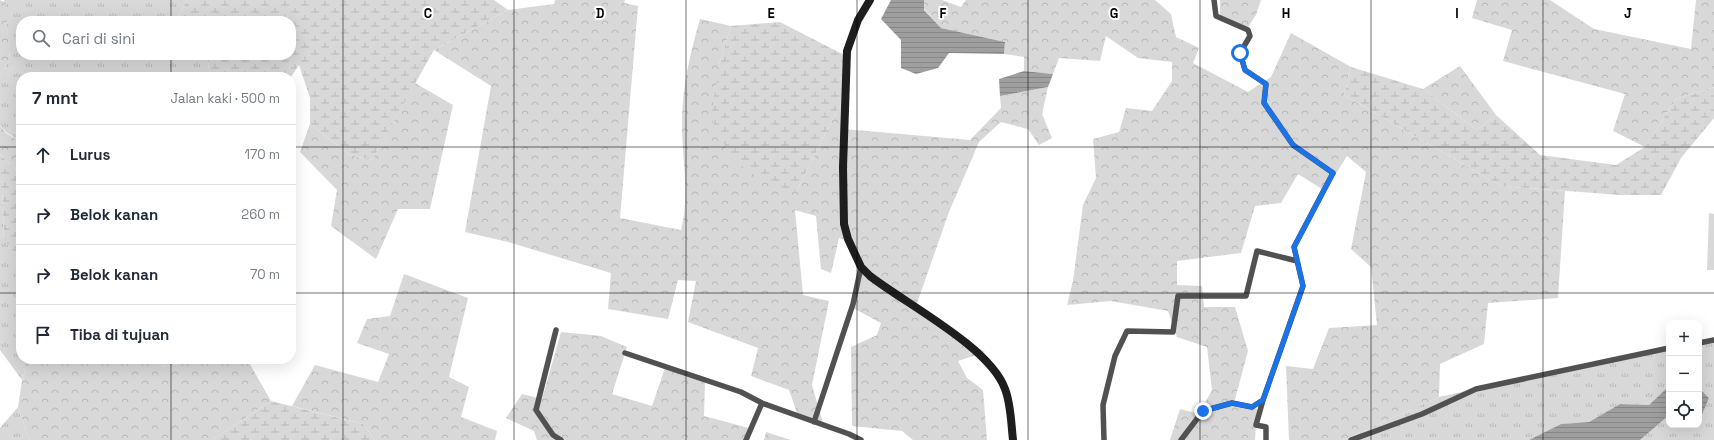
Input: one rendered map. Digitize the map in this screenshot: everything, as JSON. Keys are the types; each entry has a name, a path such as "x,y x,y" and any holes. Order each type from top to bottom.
{"street":[{"path":"870,0 852,36 847,51 843,167 844,224 848,239 861,267 880,284 963,340 984,358 1004,387 1013,440"},
{"path":"1214,0 1216,16 1248,30 1250,36 1240,53 1245,70 1266,84 1264,103 1288,139 1293,145 1333,173 1294,247 1303,286 1263,400 1256,425 1266,427 1266,440"},
{"path":"1104,440 1103,405 1115,356 1127,331 1173,332 1178,296 1246,296 1257,251 1297,262"},
{"path":"814,422 852,304 861,267"},
{"path":"556,330 536,410 553,436 561,440"},
{"path":"1702,342 1714,340"},
{"path":"1351,440 1422,414 1476,389 1666,349"},
{"path":"625,353 741,392 762,403 849,434 861,440"},
{"path":"1181,440 1203,411 1232,403 1252,407 1263,400"},
{"path":"746,440 762,403"}],"green space":[{"path":"0,0 5,2 10,59 0,76"},
{"path":"4,0 187,0 179,16 16,16 16,60 207,60 209,72 16,72 16,139 0,126 0,76 10,59"},
{"path":"187,0 494,0 508,10 434,50 372,160 350,155 310,124 310,98 299,65 294,72 209,72 207,60 296,60 296,16 179,16"},
{"path":"555,0 625,0 624,3 638,6 620,218 681,230 685,204 685,177 682,137 683,97 690,58 700,19 731,26 719,65 796,192 843,99 844,129 970,140 1001,108 1000,96 1048,87 1042,114 1052,138 1039,145 1028,129 1001,122 979,142 949,212 916,306 985,352 958,361 967,378 983,390 987,440 913,440 902,431 852,426 851,347 877,335 881,323 851,307 861,257 853,242 839,238 831,273 821,269 816,216 795,210 803,295 829,301 812,385 823,423 797,413 789,390 751,376 758,348 688,322 696,281 678,280 668,319 608,309 611,273 508,242 465,232 491,86 434,50 508,10 554,4"},
{"path":"924,0 942,0 961,7 966,0 1155,0 1171,14 1176,37 1199,48 1193,63 1248,92 1271,77 1291,33 1351,67 1344,95 1501,186 1565,191 1558,298 1488,303 1484,344 1440,364 1439,397 1343,440 1289,440 1286,366 1313,369 1329,328 1377,325 1371,267 1351,249 1366,172 1347,156 1325,191 1298,174 1281,203 1255,206 1241,253 1177,261 1177,285 1202,286 1204,307 1235,307 1248,351 1234,403 1257,409 1255,440 1170,440 1180,409 1199,414 1212,390 1207,347 1177,337 1168,311 1111,301 1067,305 1073,281 1083,205 1096,178 1093,139 1119,132 1126,108 1152,111 1172,81 1172,62 1138,58 1106,36 1100,61 1059,58 1053,74 1024,71 1024,57 1004,54 1005,42 941,28 924,9"},
{"path":"1220,0 1261,0 1256,15 1248,27 1220,21"},
{"path":"1477,0 1550,0 1594,29 1691,49 1696,0 1714,0 1714,87 1676,99 1645,147 1613,131 1625,94 1503,61 1512,30 1472,18"},
{"path":"780,22 844,55 843,99 796,192 763,181 732,159 711,118 719,65 731,26"},
{"path":"1460,66 1496,115 1477,130 1423,89"},
{"path":"1351,67 1423,89 1477,130 1496,115 1540,155 1616,165 1645,147 1676,99 1714,87 1714,118 1681,158 1661,195 1621,195 1501,186 1344,95"},
{"path":"415,83 453,105 430,209 398,209 376,259 331,226 337,190 300,152 310,124 350,155 372,160"},
{"path":"0,126 6,133 16,139 16,170 0,154"},
{"path":"0,154 16,170 16,262 14,254 4,239 2,189 0,187"},
{"path":"0,187 2,189 4,239 14,254 16,262 16,364 27,364 22,380 0,350"},
{"path":"1709,213 1714,214 1714,270 1707,270"},
{"path":"404,274 468,298 449,377 469,387 461,417 497,431 495,440 375,440 363,424 292,406 315,365 378,382 389,354 357,343 367,319 390,316"},
{"path":"561,332 601,336 627,347 612,394 652,406 665,368 705,382 704,416 749,428 744,440 537,440 534,431 506,418 522,394 542,399"},
{"path":"1714,338 1714,440 1640,440 1666,417 1666,428 1702,428 1702,415 1709,398 1702,391 1702,340"},
{"path":"1666,348 1666,389 1649,405 1620,404 1589,422 1561,424 1529,440 1343,440 1439,397"},
{"path":"27,364 159,364 161,367 178,364 250,364 271,401 212,440 29,440 18,407 22,380"},
{"path":"158,364 177,364 160,367"},
{"path":"271,401 363,424 375,440 212,440"},
{"path":"18,407 29,440 0,440 0,428"},
{"path":"766,432 791,440 764,440"}],"shaded area":[{"path":"891,0 924,0 924,10 941,28 1005,42 1004,54 949,53 938,68 916,74 901,68 901,40 881,19"},
{"path":"1024,71 1053,74 1048,87 1000,96 999,79"},
{"path":"1666,389 1666,418 1640,440 1529,440 1561,424 1589,422 1620,404 1649,405"},
{"path":"1702,391 1709,398 1702,415"}],"route":[{"path":"1203,411 1232,403 1252,407 1263,400 1303,286 1294,247 1333,173 1293,145 1264,103 1266,84 1245,70 1240,53"}]}
